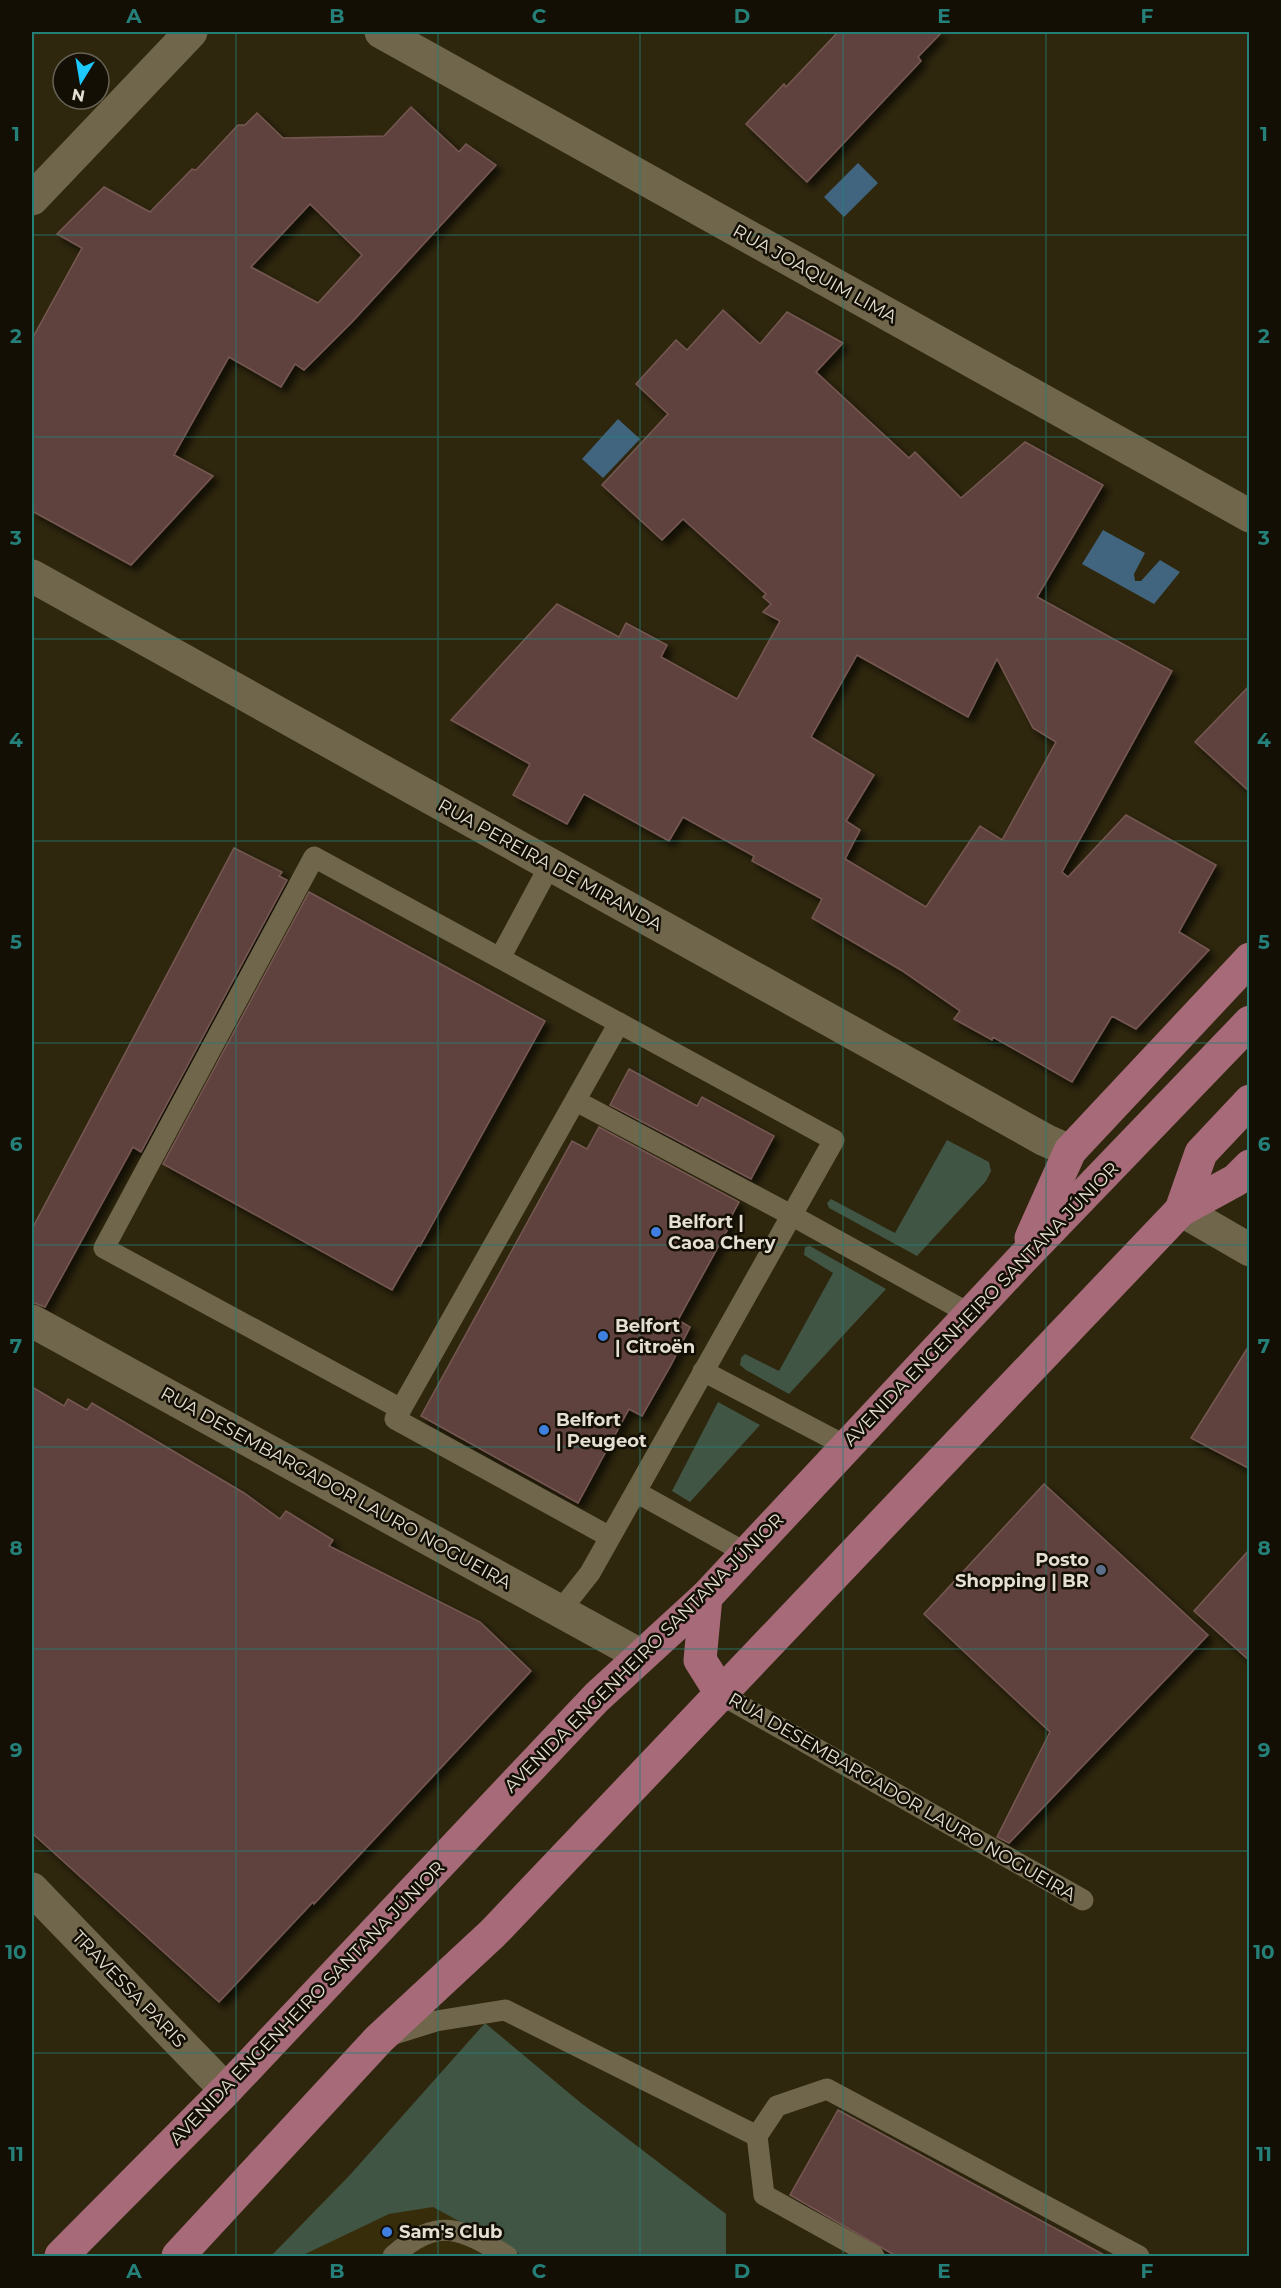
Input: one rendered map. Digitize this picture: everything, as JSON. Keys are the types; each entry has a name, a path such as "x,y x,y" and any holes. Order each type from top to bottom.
{"main road":[{"path":"1020,1260 1070,1151 1250,959"},
{"name":"AVENIDA ENGENHEIRO SANTANA JÚNIOR","path":"61,2256 226,2090 597,1697 640,1655 706,1597 1020,1260 1250,1022"},
{"path":"1181,1210 1201,1152 1250,1101"},
{"path":"178,2256 379,2039 493,1932 722,1695 1181,1210 1236,1180 1250,1166"},
{"path":"706,1597 700,1660 722,1695"}],"street":[{"path":"32,199 191,32"},
{"name":"RUA JOAQUIM LIMA","path":"381,32 1250,516"},
{"name":"RUA PEREIRA DE MIRANDA","path":"32,576 1046,1140 1070,1151"},
{"path":"1181,1210 1250,1250"},
{"name":"RUA DESEMBARGADOR LAURO NOGUEIRA","path":"32,1321 640,1655"},
{"name":"TRAVESSA PARIS","path":"32,1889 226,2090"}],"lane":[{"path":"401,1409 104,1248 314,857 834,1140 590,1573 560,1611"},
{"path":"500,958 550,865"},
{"path":"610,1538 395,1419 619,1023"},
{"path":"576,1101 791,1215 970,1314"},
{"path":"703,1371 846,1446"},
{"path":"636,1492 746,1552"},
{"name":"RUA DESEMBARGADOR LAURO NOGUEIRA","path":"722,1695 1083,1900"},
{"path":"379,2039 436,2021 506,2010 757,2136"},
{"path":"874,2256 764,2195 757,2136 777,2106 827,2089 1139,2256"},
{"path":"393,2256 412,2240 450,2228 481,2241 507,2256"}],"shaded area":[{"name":"Sam's Club","path":"348,2176 433,2207 523,2256 271,2256"}],"green space":[{"path":"947,1140 989,1162 991,1171 986,1181 917,1256 829,1208 827,1203 831,1199 895,1233"},
{"path":"810,1246 886,1289 789,1394 740,1365 741,1358 745,1354 779,1371 833,1273 804,1255 805,1247"},
{"path":"718,1402 760,1425 690,1502 672,1491"},
{"path":"485,2023 581,2103 726,2214 726,2256 523,2256 433,2207 389,2214 301,2256 271,2256 349,2176"}],"water":[{"path":"858,163 878,183 844,217 824,197"},
{"path":"618,419 640,439 603,478 582,459"},
{"path":"1103,530 1145,553 1134,574 1135,581 1141,581 1160,560 1180,572 1154,604 1082,564"}],"building":[{"path":"838,32 942,32 918,57 921,61 807,182 746,124 784,84 786,87"},
{"path":"411,107 459,152 466,144 496,165 353,321 304,370 295,364 281,387 229,357 174,455 213,476 131,565 32,511 32,339 82,248 57,234 104,187 150,212 192,169 196,170 238,125 245,125 257,113 283,138 384,136","holes":["310,204 362,255 318,303 251,267"]},
{"path":"723,310 760,344 787,312 843,343 816,372 909,458 915,452 961,498 1025,442 1103,485 1037,597 1172,671 1062,872 1068,877 1126,815 1216,865 1179,932 1209,950 1136,1029 1112,1016 1072,1082 993,1037 992,1040 954,1019 960,1011 901,970 812,918 822,899 752,861 754,856 683,817 669,841 584,794 567,824 513,795 530,764 451,720 557,604 619,637 626,623 667,645 661,657 737,699 780,621 763,612 771,604 763,597 766,594 683,519 662,540 602,485 668,414 636,384 676,340 687,350","holes":["857,655 968,717 997,659 1033,728 1056,742 1002,840 980,826 926,907 845,859 860,830 846,821 874,775 811,737"]},
{"path":"1250,685 1250,792 1195,742"},
{"path":"234,848 282,872 279,876 287,880 141,1152 133,1147 45,1307 32,1302 32,1229"},
{"path":"309,892 545,1021 420,1246 418,1245 392,1290 163,1164"},
{"path":"629,1069 697,1106 702,1097 774,1136 751,1179 610,1105"},
{"path":"599,1127 739,1202 726,1226 729,1227 678,1320 690,1327 671,1365 642,1416 629,1409 578,1503 421,1416 572,1141 587,1149"},
{"path":"1250,1344 1250,1469 1191,1438"},
{"path":"32,1387 64,1406 68,1399 87,1410 92,1403 244,1493 280,1519 286,1511 333,1540 329,1546 480,1622 531,1671 314,1904 313,1902 219,2002 32,1833"},
{"path":"1044,1484 1208,1635 1009,1843 997,1837 1050,1732 924,1614"},
{"path":"1250,1549 1250,1661 1194,1611"},
{"path":"838,2110 1106,2256 896,2256 790,2195"}],"place":[{"name":"Belfort | Caoa Chery","path":"656,1232"},
{"name":"Belfort | Citroën","path":"603,1336"},
{"name":"Belfort | Peugeot","path":"544,1430"},
{"name":"Posto Shopping | BR","path":"1101,1570"},
{"name":"Sam's Club","path":"387,2232"}]}
